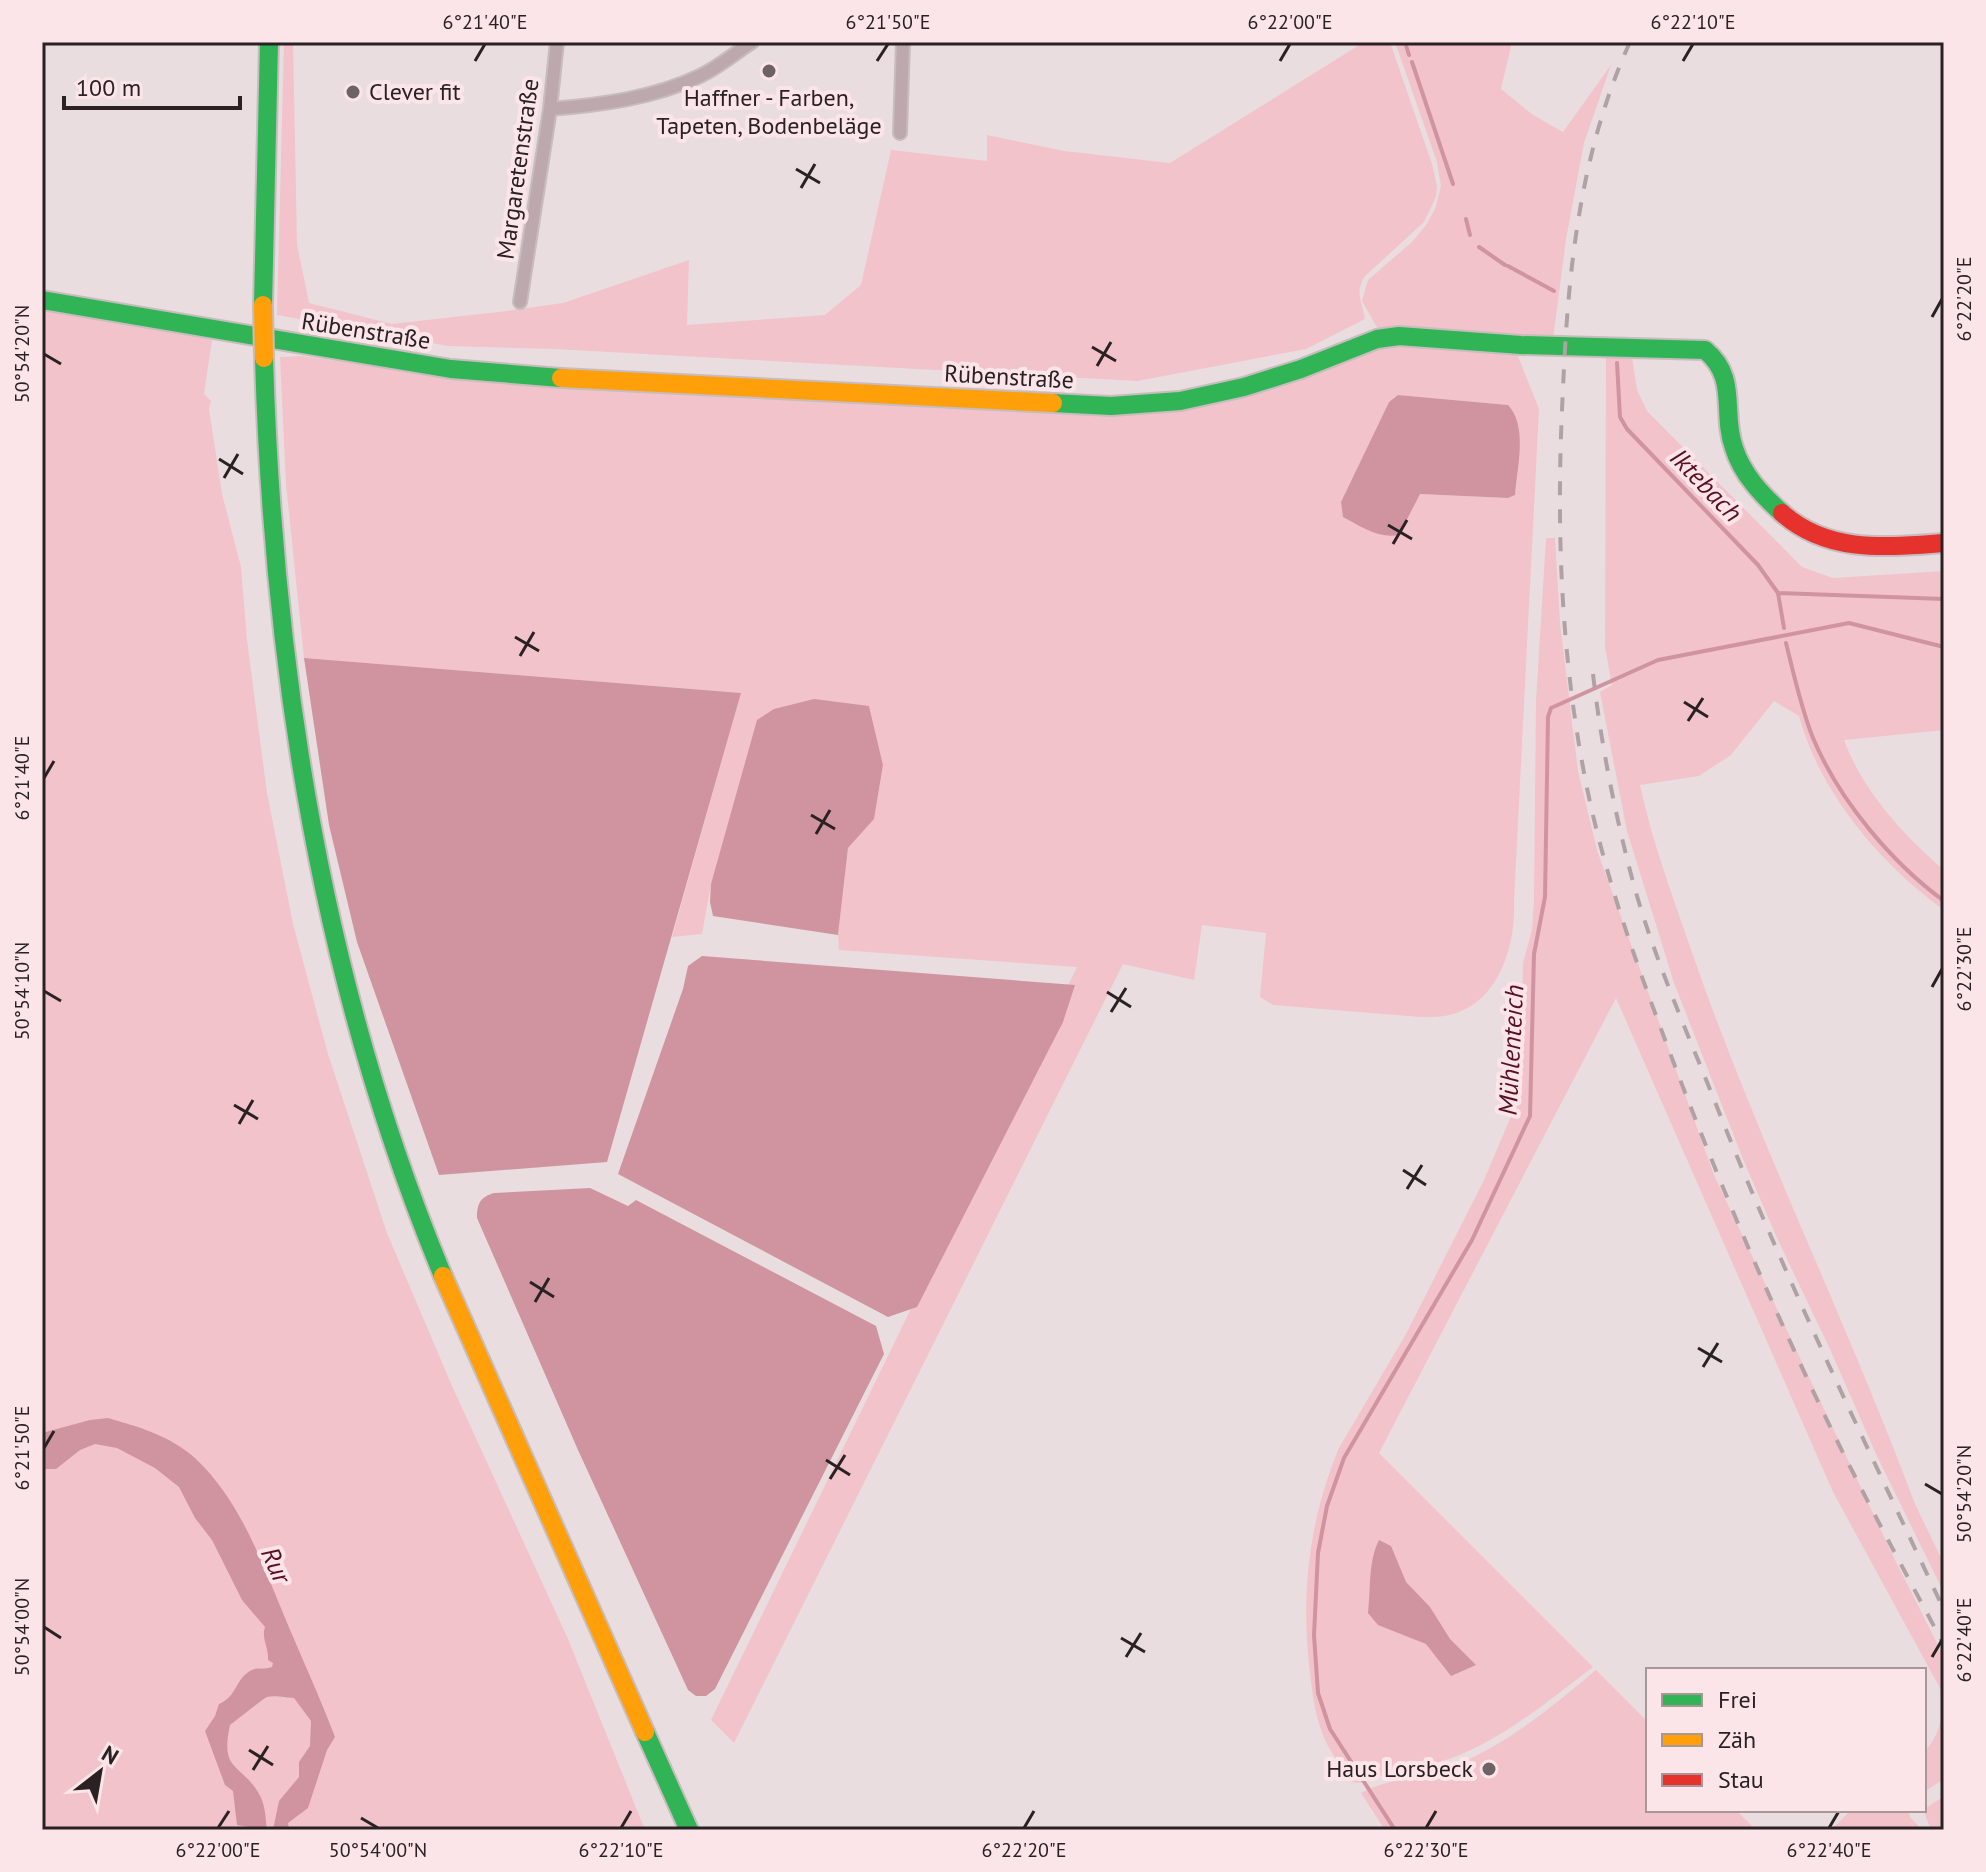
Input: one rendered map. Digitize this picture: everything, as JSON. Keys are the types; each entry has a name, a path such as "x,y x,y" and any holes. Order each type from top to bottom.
{"street":[{"path":"269,42 263,305 268,482 283,638 320,865 350,997 387,1125 436,1260 689,1830"},
{"name":"Margaretenstraße","path":"520,302 550,109 557,42"},
{"path":"550,109 605,105 682,83 703,75 752,42"},
{"path":"900,133 903,42"},
{"name":"Rübenstraße","path":"42,300 451,369 1111,406 1180,401 1244,387 1301,369 1377,339 1399,336 1550,347 1705,350 1716,357 1725,374 1731,440 1739,461 1752,483 1794,524 1815,537 1868,548 1944,543"}],"shaded area":[{"path":"284,42 293,42 297,244 309,303 392,324 563,303 689,260 687,325 825,315 861,285 891,150 987,161 987,135 1064,151 1170,163 1364,42 1390,42 1432,164 1436,197 1424,222 1364,277 1360,294 1365,319 1306,349 1137,381 448,346 277,315"},
{"path":"1395,42 1512,42 1501,89 1533,115 1563,132 1611,65 1584,143 1566,239 1553,339 1379,331 1362,301 1368,280 1412,242 1426,225 1435,209 1441,186 1437,162"},
{"path":"42,307 212,340 204,394 211,401 209,409 222,494 241,567 267,793 293,924 328,1054 387,1233 452,1386 568,1639 645,1830 42,1830"},
{"path":"1391,341 1516,351 1539,409 1514,919 1512,937 1500,972 1491,988 1463,1010 1445,1016 1422,1017 1273,1005 1260,997 1266,933 1202,925 1194,980 1123,964 734,1743 711,1720 1077,967 839,950 848,848 874,819 883,765 869,706 711,884 702,934 672,937 741,693 304,658 286,484 280,357 302,356 471,380 1135,415 1265,392 1358,357","holes":["1398,395 1508,405 1508,498 1419,494 1341,502 1389,402"]},
{"path":"1606,356 1632,357 1637,390 1647,411 1802,567 1833,578 1944,571 1944,730 1844,740 1862,777 1886,811 1944,870 1944,910 1897,871 1855,825 1822,772 1799,716 1774,701 1731,755 1699,776 1640,785 1665,875 1721,1033 1915,1504 1944,1564 1944,1593 1877,1456 1743,1159 1674,983 1627,831 1600,692 1612,685 1605,647"},
{"path":"1398,395 1508,405 1520,435 1515,495 1508,498 1420,494 1399,535 1392,536 1363,528 1343,517 1341,502 1389,402"},
{"path":"1546,538 1555,538 1560,623 1578,771 1597,850 1714,1175 1895,1560 1944,1657 1944,1779 1926,1791 1926,1749 1940,1723 1941,1690 1833,1492 1616,998 1379,1453 1593,1667 1531,1714 1482,1745 1445,1760 1365,1782 1352,1782 1331,1751 1320,1727 1310,1675 1306,1609 1310,1554 1329,1474 1339,1448 1406,1334 1484,1180 1517,1102 1521,1066 1523,963 1532,930 1534,899 1536,701"},
{"path":"304,658 741,693 607,1162 439,1175 357,942 329,825"},
{"path":"814,699 869,706 883,765 874,819 848,848 838,935 713,916 711,884 757,720 774,709"},
{"path":"702,956 1075,985 1063,1022 917,1307 888,1317 618,1174 683,989 688,966"},
{"path":"590,1188 628,1206 636,1200 876,1326 884,1354 715,1689 706,1696 696,1696 688,1690 578,1450 477,1218 480,1202 494,1193"},
{"path":"108,1418 165,1438 196,1459 225,1493 257,1551 335,1737 327,1750 308,1808 288,1823 289,1830 273,1830 279,1801 299,1777 299,1762 310,1746 311,1721 294,1698 270,1696 230,1725 229,1759 261,1797 267,1830 237,1825 233,1791 225,1785 205,1731 219,1704 230,1696 246,1673 272,1667 273,1663 268,1660 265,1627 242,1600 212,1540 195,1518 179,1487 155,1468 117,1448 95,1444 80,1450 56,1469 42,1469 42,1433"},
{"path":"1379,1540 1391,1546 1406,1582 1430,1607 1450,1639 1476,1665 1451,1676 1426,1644 1378,1625 1368,1613 1371,1566"},
{"path":"1596,1670 1646,1720 1646,1812 1738,1812 1756,1830 1385,1830 1361,1793 1383,1784 1440,1771 1471,1758 1491,1748"},
{"path":"1944,1796 1944,1830 1931,1830 1924,1812"},
{"path":"1849,1812 1909,1812 1922,1830 1831,1830"}],"waterway":[{"name":"Iktebach","path":"1405,42 1409,55"},
{"name":"Iktebach","path":"1412,62 1453,184"},
{"name":"Iktebach","path":"1466,219 1470,235"},
{"name":"Iktebach","path":"1479,247 1505,265"},
{"name":"Iktebach","path":"1508,266 1554,291"},
{"name":"Iktebach","path":"1617,363 1620,417 1627,429 1758,565 1778,593 1784,628"},
{"path":"1779,593 1944,599"},
{"name":"Mühlenteich","path":"1395,1830 1330,1729 1318,1693 1314,1635 1318,1553 1327,1506 1344,1458 1472,1240 1530,1116 1534,954 1545,897 1548,717 1551,708 1658,660 1849,623 1944,647"},
{"name":"Iktebach","path":"1786,643 1809,727 1837,784 1886,849 1944,901"}],"railway":[{"path":"1630,42 1613,84 1588,168 1573,255 1565,344 1560,487 1562,584 1570,681 1585,778 1612,886 1635,956 1726,1194 1823,1412 1944,1645"},
{"path":"1593,674 1604,753 1620,831 1660,964 1767,1227 1944,1610"}],"traffic: fast":[{"path":"263,305 269,42"},
{"path":"42,300 451,369 561,378"},
{"path":"1053,403 1111,406 1180,401 1244,387 1301,369 1377,339 1399,336 1521,345 1705,350 1722,372 1726,384 1730,435 1742,467 1782,513"},
{"path":"264,358 269,475 279,593 293,709 312,825 336,940 365,1054 401,1166 443,1276"},
{"path":"645,1732 689,1830"}],"traffic: slow":[{"path":"263,305 264,358"},
{"path":"561,378 1053,403"},
{"path":"443,1276 645,1732"}],"traffic: jam":[{"path":"1782,513 1819,536 1838,542 1880,546 1944,543"}],"place":[{"name":"Haffner - Farben, Tapeten, Bodenbeläge","path":"769,71"},
{"name":"Clever fit","path":"353,92"},
{"name":"Haus Lorsbeck","path":"1489,1769"}],"water label":[{"name":"Rur","path":"276,1565"}]}
